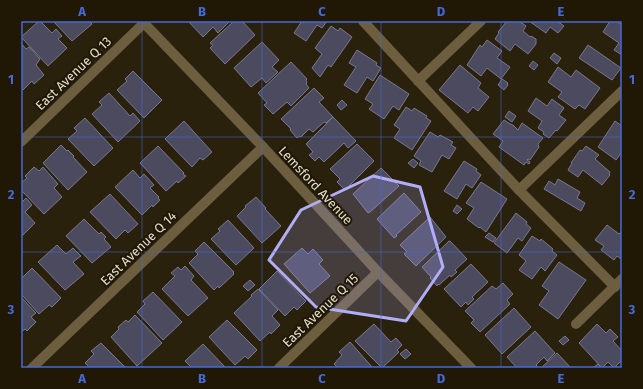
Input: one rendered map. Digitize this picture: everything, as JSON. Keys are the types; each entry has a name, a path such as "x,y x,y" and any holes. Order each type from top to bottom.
{"street":[{"path":"363,21 519,190 618,283 576,324"},
{"path":"418,81 481,21"},
{"name":"East Avenue Q 13","path":"21,142 143,22"},
{"name":"Lemsford Avenue","path":"143,22 263,147 378,272 471,368"},
{"path":"519,190 622,91"},
{"name":"East Avenue Q 14","path":"32,368 263,147"},
{"name":"East Avenue Q 15","path":"279,368 378,272"}],"highlighted area":[{"path":"373,176 420,187 443,267 406,321 316,307 269,260 301,210"}],"building":[{"path":"39,21 52,33 56,29 62,36 58,39 67,48 48,66 21,37"},
{"path":"53,21 89,21 92,24 72,41"},
{"path":"188,21 230,21 218,33 213,27 203,37"},
{"path":"234,21 242,21 255,35 225,64 210,48 213,45 210,43"},
{"path":"302,21 327,21 322,28 317,25 306,41 294,33"},
{"path":"507,21 519,21 526,26 523,31 530,37 531,36 536,39 536,44 528,54 515,44 510,51 495,39 499,33 498,32"},
{"path":"529,21 557,21 564,26 558,33 550,27 546,33"},
{"path":"610,21 616,21 622,25 622,55 614,50 619,43 603,32"},
{"path":"331,26 338,31 340,28 352,37 331,67 328,65 320,77 312,68 322,54 315,48"},
{"path":"487,40 502,51 497,58 510,67 501,79 487,68 481,76 467,65 480,45 482,47"},
{"path":"262,42 279,60 272,67 278,72 266,83 262,78 251,87 234,68"},
{"path":"21,43 26,49 29,47 40,59 36,65 44,75 34,84 32,81 23,90 21,88"},
{"path":"588,45 621,68 612,80 579,58"},
{"path":"357,50 377,63 376,65 381,68 373,81 367,77 357,93 344,85 356,67 349,63"},
{"path":"554,53 561,58 557,64 550,58"},
{"path":"533,61 538,65 534,70 529,66"},
{"path":"291,62 307,79 306,84 309,88 291,106 287,102 273,114 264,105 267,103 258,93"},
{"path":"460,65 481,83 478,88 489,97 478,111 473,107 468,113 439,90"},
{"path":"558,67 571,77 576,70 600,88 585,109 579,105 575,109 558,97 562,92 548,82"},
{"path":"133,71 162,100 144,118 117,90 127,81 125,79"},
{"path":"380,75 409,94 399,110 393,106 384,119 369,109 373,104 365,99"},
{"path":"502,79 508,83 504,90 498,85"},
{"path":"314,88 324,98 319,102 333,117 326,123 324,122 313,132 309,129 301,137 300,136 297,138 290,130 291,129 281,119"},
{"path":"109,93 130,116 133,113 140,121 118,142 92,114 102,105 99,102"},
{"path":"536,98 547,106 552,99 564,108 559,115 566,120 549,138 538,128 542,121 528,111"},
{"path":"342,100 347,105 341,110 337,105"},
{"path":"406,107 412,111 414,108 427,116 426,118 431,121 412,150 394,138 400,129 394,125"},
{"path":"509,111 516,116 512,122 505,117"},
{"path":"333,117 356,141 348,148 344,143 324,162 319,157 315,161 309,155 313,152 306,144"},
{"path":"85,118 113,148 94,166 68,139 77,131 74,128"},
{"path":"504,120 518,130 522,123 543,138 538,144 539,147 530,160 527,160 530,162 529,164 526,162 524,165 499,147 503,141 493,134"},
{"path":"184,121 212,152 203,160 200,158 192,167 165,139"},
{"path":"615,121 622,126 622,154 621,153 616,160 598,147"},
{"path":"430,132 438,137 440,135 453,142 451,145 456,148 449,159 442,155 432,172 419,165 421,161 414,156"},
{"path":"357,144 374,161 345,190 337,182 340,179 330,169"},
{"path":"61,145 74,156 73,157 87,172 68,190 43,163"},
{"path":"158,146 186,176 178,183 177,181 166,191 140,163"},
{"path":"586,146 599,155 595,159 610,172 610,175 602,185 583,170 578,177 568,170 580,150 582,151"},
{"path":"413,159 418,163 414,168 408,163"},
{"path":"464,161 477,169 476,171 481,175 472,188 466,184 457,199 444,191"},
{"path":"34,167 39,171 43,167 58,184 54,188 62,197 44,214 21,190 21,183 27,178 25,176"},
{"path":"381,168 399,186 368,213 353,194"},
{"path":"133,170 140,178 144,174 154,185 150,188 160,200 153,207 152,205 142,215 115,187"},
{"path":"558,179 580,192 577,198 585,203 581,211 544,189 549,181 555,185"},
{"path":"481,182 507,199 486,232 467,219 474,208 466,203"},
{"path":"404,193 421,212 394,238 377,219"},
{"path":"110,194 138,224 128,233 125,230 116,239 90,212"},
{"path":"256,197 281,226 262,243 237,216 246,207 245,206"},
{"path":"26,198 32,205 25,212 35,223 21,237 21,203"},
{"path":"457,205 462,209 457,214 453,211"},
{"path":"516,213 527,222 526,224 531,228 522,241 518,238 507,253 494,243"},
{"path":"430,217 446,237 416,266 404,254 407,252 400,245"},
{"path":"84,219 99,234 101,232 106,237 104,239 111,247 92,263 66,236"},
{"path":"228,220 254,248 236,265 211,239 220,231 218,229"},
{"path":"607,225 619,234 622,231 621,259 617,256 614,260 601,250 604,246 595,240"},
{"path":"489,233 496,238 493,242 485,237"},
{"path":"532,236 540,241 541,239 553,249 552,251 557,255 545,271 541,267 532,279 519,270 526,261 519,255"},
{"path":"449,241 467,259 455,270 457,272 451,277 450,275 437,286 422,267"},
{"path":"204,242 234,272 234,274 219,288 218,286 214,290 189,263 198,254 195,251"},
{"path":"57,245 66,254 73,248 81,256 73,262 84,274 65,290 38,262"},
{"path":"302,248 308,254 313,249 323,260 319,264 330,276 310,293 284,264"},
{"path":"559,262 586,280 558,319 539,305 549,291 542,286"},
{"path":"471,264 488,282 472,297 474,299 468,305 466,302 461,307 444,289"},
{"path":"185,266 194,276 191,280 208,298 188,316 162,289 175,276 171,273 178,267 181,270"},
{"path":"32,268 61,298 52,307 49,305 39,314 21,294 21,279"},
{"path":"277,271 306,301 297,310 294,307 285,316 259,289"},
{"path":"250,280 255,285 248,291 243,286"},
{"path":"503,283 513,294 507,300 510,304 480,332 471,323 474,320 465,311 492,286 496,289"},
{"path":"258,289 278,310 272,316 280,325 271,334 270,332 260,341 234,313"},
{"path":"153,292 182,322 163,340 137,312 145,304 143,301"},
{"path":"21,297 36,313 31,317 36,322 27,331 25,329 21,332"},
{"path":"514,308 531,327 502,354 485,335"},
{"path":"135,315 162,343 137,366 111,337 119,329 118,327 126,320 128,322"},
{"path":"227,320 257,350 248,359 245,356 235,365 209,337"},
{"path":"374,324 391,342 396,338 402,345 397,350 399,352 382,368 355,341"},
{"path":"597,324 606,333 610,329 618,337 613,341 622,351 622,360 614,368 608,362 602,368 579,343"},
{"path":"535,331 555,353 547,361 544,357 535,368 517,368 507,357"},
{"path":"565,336 569,340 563,345 559,341"},
{"path":"350,342 373,368 338,368 334,364 342,355 339,352"},
{"path":"101,343 126,368 90,368 85,363 94,354 91,351"},
{"path":"203,344 226,368 192,368 185,361"},
{"path":"406,349 411,354 405,359 400,354"},
{"path":"557,353 571,368 541,368"},
{"path":"598,364 601,367 600,368 594,367"}]}
